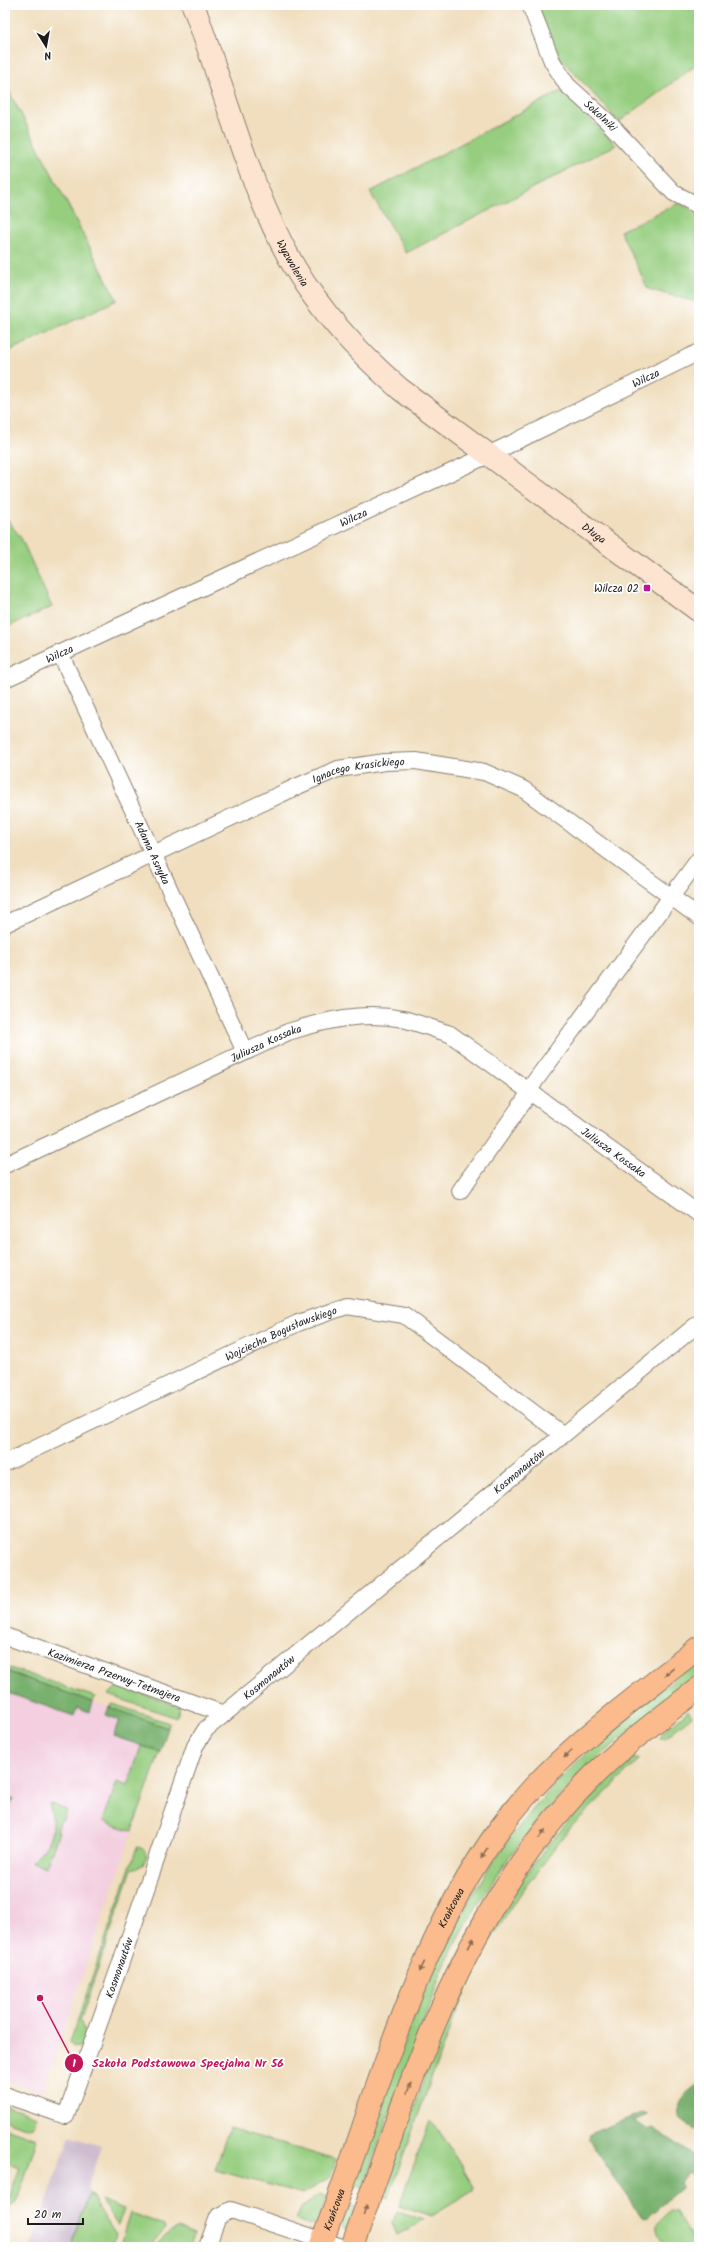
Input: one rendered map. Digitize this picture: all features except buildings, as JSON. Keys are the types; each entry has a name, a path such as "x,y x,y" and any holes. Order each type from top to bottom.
{"main road":[{"name":"Krańcowa","path":"329,2245 418,1975 445,1919 472,1870 496,1834 532,1790 558,1764 586,1737 699,1647"},
{"path":"352,2247 433,2023 454,1976 497,1897 527,1852 589,1779 638,1736 699,1688"}],"street":[{"name":"Wyzwolenia","path":"193,5 256,184 279,239 302,280 327,314 383,374 418,403 488,455"},
{"name":"Sokolniki","path":"530,5 552,62 567,85 607,121 674,193 699,206"},
{"name":"Wilcza","path":"5,679 488,455 699,352"},
{"name":"Długa","path":"488,455 699,611"},
{"name":"Adama Asnyka","path":"60,653 245,1052"},
{"name":"Ignacego Krasickiego","path":"5,924 291,789 338,769 385,762 416,761 484,772 523,789 699,917"},
{"path":"460,1191 524,1101 530,1090 699,859"},
{"name":"Juliusza Kossaka","path":"5,1165 288,1032 322,1021 361,1015 403,1019 450,1034 530,1090 699,1214"},
{"name":"Wojciecha Bogusławskiego","path":"5,1463 298,1323 347,1306 404,1315 563,1435"},
{"name":"Kosmonautów","path":"5,2096 66,2116 120,1965 194,1746 206,1728 699,1322"},
{"name":"Kazimierza Przerwy-Tetmajera","path":"5,1636 224,1714"},
{"path":"207,2247 218,2217 231,2210 329,2245"}],"shaded area":[{"path":"5,1671 168,1728 43,2092 5,2080"},
{"path":"70,2136 101,2146 87,2189 89,2194 71,2247 31,2246"}],"green space":[{"path":"537,5 699,5 699,63 619,122 553,50"},
{"path":"5,83 117,300 5,353"},
{"path":"561,91 616,145 406,253 370,192"},
{"path":"679,203 699,214 699,303 648,289 620,231"},
{"path":"5,517 21,538 52,607 5,628"},
{"path":"699,1659 699,1674 606,1751 556,1800 518,1845 484,1894 454,1946 441,1973 363,2187 354,2184 408,2033 439,1959 456,1924 498,1855 536,1806 592,1747"},
{"path":"10,1668 95,1697 93,1702 9,1672"},
{"path":"5,1671 93,1702 90,1712 77,1708 74,1716 5,1692"},
{"path":"119,1685 180,1707 177,1716 174,1717 108,1695"},
{"path":"113,1704 169,1723 168,1728 109,1707"},
{"path":"109,1707 168,1728 160,1752 113,1736 119,1720 106,1715"},
{"path":"688,1711 692,1716 665,1738 660,1738 665,1730"},
{"path":"141,1746 160,1752 132,1831 103,1821 117,1782 128,1786"},
{"path":"632,1758 639,1760 571,1827 523,1890 477,1961 448,2033 388,2198 383,2196 441,2031 496,1918 536,1860 570,1819"},
{"path":"5,1795 13,1798 5,1822"},
{"path":"49,1803 66,1810 63,1820 61,1819 57,1832 59,1832 46,1867 31,1862 44,1849 50,1836 52,1821"},
{"path":"137,1847 144,1849 147,1854 143,1865 132,1869 80,2021 86,2034 81,2047 73,2046 70,2042"},
{"path":"699,2084 699,2131 680,2120 679,2108 682,2099"},
{"path":"5,2105 37,2116 33,2127 28,2128 5,2120"},
{"path":"642,2113 648,2115 635,2121 648,2130 653,2128 694,2155 699,2153 699,2172 693,2177 690,2174 680,2183 682,2187 646,2218 642,2217 588,2139 589,2134"},
{"path":"430,2121 438,2129 474,2187 473,2191 432,2216 399,2205"},
{"path":"5,2128 37,2139 18,2198 15,2204 5,2210 5,2198 9,2199 20,2167 5,2162"},
{"path":"229,2128 336,2160 330,2178 303,2194 215,2170"},
{"path":"89,2193 115,2234 111,2247 71,2247"},
{"path":"320,2195 326,2197 318,2221 308,2224 296,2220 301,2208"},
{"path":"101,2200 124,2209 118,2226"},
{"path":"347,2204 356,2207 347,2229 343,2229 341,2224"},
{"path":"397,2211 424,2220 397,2235 392,2223"},
{"path":"670,2211 677,2212 696,2247 667,2247 657,2228 660,2221"},
{"path":"130,2213 165,2225 166,2229 148,2247 134,2247 130,2243 128,2245 121,2241"},
{"path":"178,2229 194,2235 190,2247 154,2247 171,2231"}],"place":[{"name":"Wilcza 02","path":"647,588"},
{"name":"Szkoła Podstawowa Specjalna Nr 56","path":"40,1998"}]}
